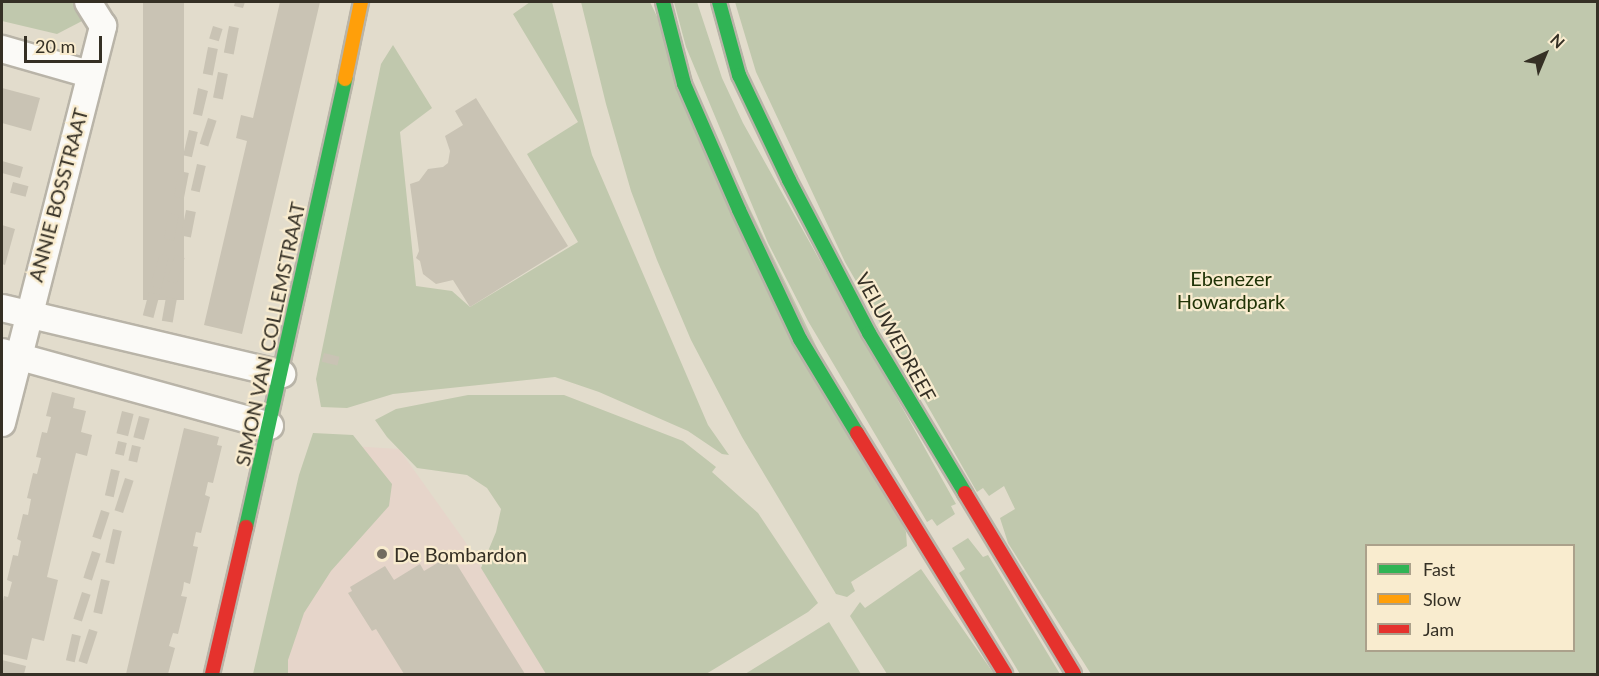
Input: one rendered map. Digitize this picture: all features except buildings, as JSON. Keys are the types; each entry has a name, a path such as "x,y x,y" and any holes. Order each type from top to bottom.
{"main road":[{"name":"SIMON VAN COLLEMSTRAAT","path":"212,675 282,374 361,2"},
{"path":"663,2 684,84 739,210 800,339 1005,675"},
{"name":"VELUWEDREEF","path":"719,2 739,75 789,180 869,333 1074,675"}],"street":[{"name":"ANNIE BOSSTRAAT","path":"2,423 10,354 27,315 103,26 88,2"},
{"path":"2,49 89,74"},
{"path":"2,308 282,374"},
{"path":"10,354 270,426"}],"shaded area":[{"name":"De Bombardon","path":"318,444 399,449 464,540 548,674 260,674"}],"green space":[{"path":"2,2 72,2 84,20 57,34 2,21"},
{"path":"530,2 552,2 592,155 708,425 729,455 722,454 688,431 599,392 555,377 393,394 347,408 321,407 316,379 381,64 393,45 432,108 400,132 416,286 452,291 470,307 578,242 527,154 578,122 513,14"},
{"path":"581,2 650,2 906,532 907,546 851,582 855,591 847,597 836,594 742,437 691,340 631,191 606,104"},
{"path":"674,2 697,2 722,78 743,123 956,504 951,506 955,514 937,526 932,519 927,522 808,321 768,243 686,47"},
{"name":"Ebenezer Howardpark","path":"735,2 1597,2 1597,674 1091,674 1008,543 1000,518 1015,509 1004,486 989,496 983,488 977,492 845,262 756,72"},
{"path":"468,395 564,395 683,441 716,467 712,472 758,513 818,603 808,612 706,674 546,674 481,568 496,532 501,509 487,488 467,475 417,468 387,437 375,420 396,409"},
{"path":"313,433 353,435 392,484 389,506 331,571 304,613 288,660 288,674 253,674 299,475"},
{"path":"968,538 983,557 988,555 1060,674 1020,674 959,573 965,569 952,548"},
{"path":"921,569 994,674 887,674 850,616 860,602 865,608"},
{"path":"829,622 861,674 745,674"}],"traffic: fast":[{"path":"663,2 684,84 739,210 800,339 857,433"},
{"path":"719,2 739,75 789,180 869,333 965,493"},
{"path":"246,527 345,79"}],"traffic: slow":[{"path":"345,79 361,2"}],"traffic: jam":[{"path":"857,433 1005,674"},
{"path":"965,493 1074,674"},
{"path":"212,674 246,527"}],"place":[{"name":"De Bombardon","path":"382,554"}]}
